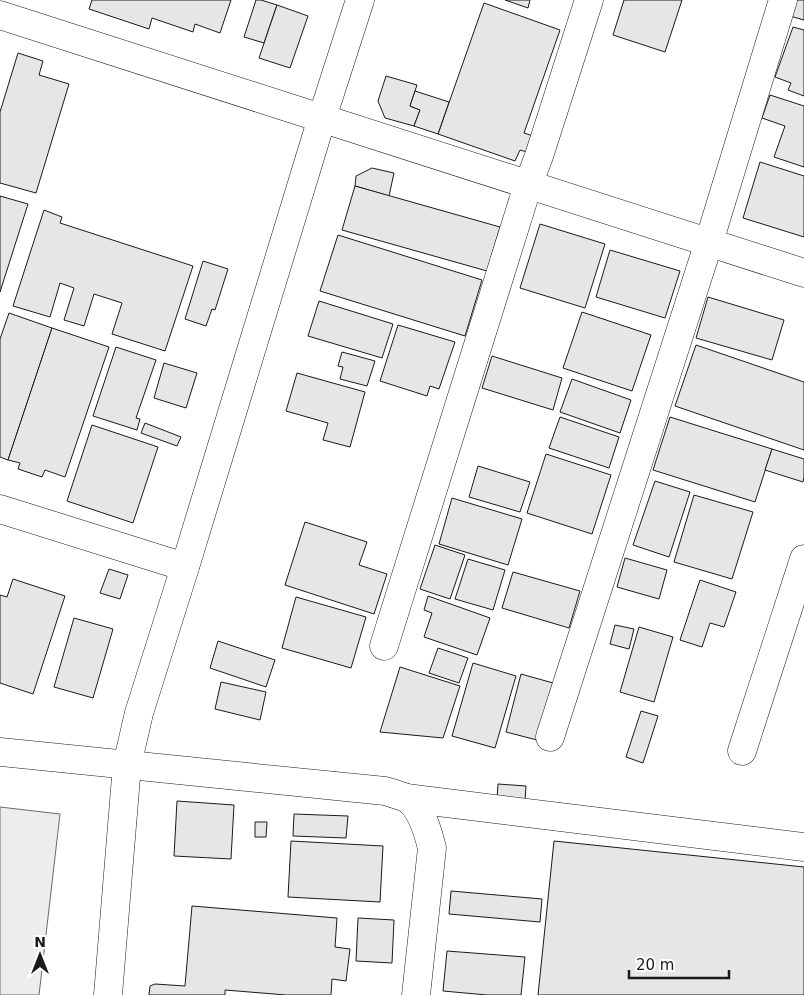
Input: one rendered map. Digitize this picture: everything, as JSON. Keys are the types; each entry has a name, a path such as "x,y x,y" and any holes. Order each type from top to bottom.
{"street":[{"path":"108,995 127,765 139,713 186,567 322,118 360,0"},
{"path":"384,646 528,185 589,0"},
{"path":"550,737 709,242 783,0"},
{"path":"0,15 804,273"},
{"path":"0,509 186,567"},
{"path":"742,751 804,559"},
{"path":"0,752 385,791 406,798 804,847"},
{"path":"406,798 419,811 427,828 432,848 416,995"}],"shaded area":[{"path":"0,807 60,814 39,995 0,995"}],"building":[{"path":"92,0 231,0 220,33 195,24 193,32 152,18 149,29 89,9"},
{"path":"256,0 277,5 264,43 244,37"},
{"path":"505,0 530,0 528,8"},
{"path":"624,0 682,0 665,52 613,35"},
{"path":"795,0 804,0 804,20 790,16"},
{"path":"484,3 560,30 524,133 533,136 527,152 520,150 515,161 438,134"},
{"path":"277,5 308,16 290,68 259,58"},
{"path":"793,27 804,30 804,96 788,90 791,83 775,77"},
{"path":"18,53 43,61 39,75 69,84 36,193 0,183 0,112"},
{"path":"386,76 417,85 410,106 420,110 414,126 385,118 378,101"},
{"path":"415,91 449,102 438,134 414,126 420,110 410,106"},
{"path":"770,95 804,106 804,167 774,157 785,126 762,118"},
{"path":"760,162 804,176 804,237 743,218"},
{"path":"372,168 394,173 389,196 355,186 356,176"},
{"path":"355,186 500,227 487,271 342,230"},
{"path":"0,196 28,204 0,292"},
{"path":"44,210 62,217 60,223 193,266 165,351 112,334 122,303 94,294 84,326 64,320 74,288 60,283 50,317 13,306"},
{"path":"540,224 605,244 585,308 520,288"},
{"path":"338,235 482,280 465,336 320,291"},
{"path":"610,250 680,271 665,318 596,297"},
{"path":"203,261 228,269 215,310 212,309 206,326 185,319"},
{"path":"708,297 784,320 772,360 696,338"},
{"path":"319,301 393,324 382,358 308,336"},
{"path":"582,312 651,335 632,391 563,368"},
{"path":"9,313 52,328 8,460 0,457 0,339"},
{"path":"398,325 455,342 439,389 430,386 427,396 380,381"},
{"path":"52,328 109,347 65,477 45,470 42,477 18,469 20,463 8,460"},
{"path":"696,345 804,382 804,450 675,406"},
{"path":"116,347 156,360 136,418 140,419 137,430 93,416"},
{"path":"342,352 375,361 367,386 340,379 343,367 338,366"},
{"path":"492,356 562,378 553,410 482,388"},
{"path":"164,363 197,373 186,408 154,398"},
{"path":"297,373 365,392 350,447 323,440 328,423 286,411"},
{"path":"572,379 631,400 620,433 560,412"},
{"path":"560,417 619,437 609,468 549,448"},
{"path":"670,417 772,449 755,502 653,470"},
{"path":"145,423 181,437 177,446 141,433"},
{"path":"92,425 158,447 133,523 67,501"},
{"path":"772,449 804,459 803,482 765,470"},
{"path":"546,454 611,475 592,534 527,513"},
{"path":"478,466 530,482 520,512 469,497"},
{"path":"655,481 690,492 669,557 633,545"},
{"path":"694,495 753,512 732,579 674,562"},
{"path":"452,498 522,519 508,565 439,544"},
{"path":"305,522 367,542 359,565 387,574 374,614 285,585"},
{"path":"435,545 465,555 450,599 420,589"},
{"path":"625,558 667,570 659,599 617,587"},
{"path":"468,559 505,570 493,610 455,599"},
{"path":"109,569 128,575 120,599 100,593"},
{"path":"513,572 580,591 569,628 502,608"},
{"path":"13,579 65,596 33,694 0,683 0,595 7,597"},
{"path":"700,580 736,592 724,627 710,623 702,647 680,640"},
{"path":"428,596 490,618 477,655 424,637 432,613 424,610"},
{"path":"296,597 366,617 351,668 282,648"},
{"path":"74,618 113,629 93,698 54,687"},
{"path":"615,625 634,629 629,649 610,644"},
{"path":"639,627 673,637 654,702 620,692"},
{"path":"218,641 275,660 266,687 210,668"},
{"path":"438,648 468,658 459,683 429,673"},
{"path":"473,663 516,676 495,748 452,736"},
{"path":"400,667 460,686 443,738 380,732"},
{"path":"521,674 553,683 537,740 506,732"},
{"path":"221,682 266,692 260,720 215,709"},
{"path":"641,711 658,716 643,763 626,757"},
{"path":"498,784 526,786 525,801 497,799"},
{"path":"177,801 234,805 231,859 174,856"},
{"path":"294,814 348,816 346,838 293,836"},
{"path":"255,822 267,822 266,837 255,837"},
{"path":"291,841 383,846 380,902 288,897"},
{"path":"554,841 804,867 804,995 538,995"},
{"path":"451,891 542,899 540,922 449,914"},
{"path":"192,906 337,918 335,947 350,949 346,981 332,979 331,995 286,995 225,990 225,995 149,995 150,986 155,984 185,986"},
{"path":"358,918 394,920 392,963 356,961"},
{"path":"447,951 525,957 521,995 487,995 443,991"}]}
